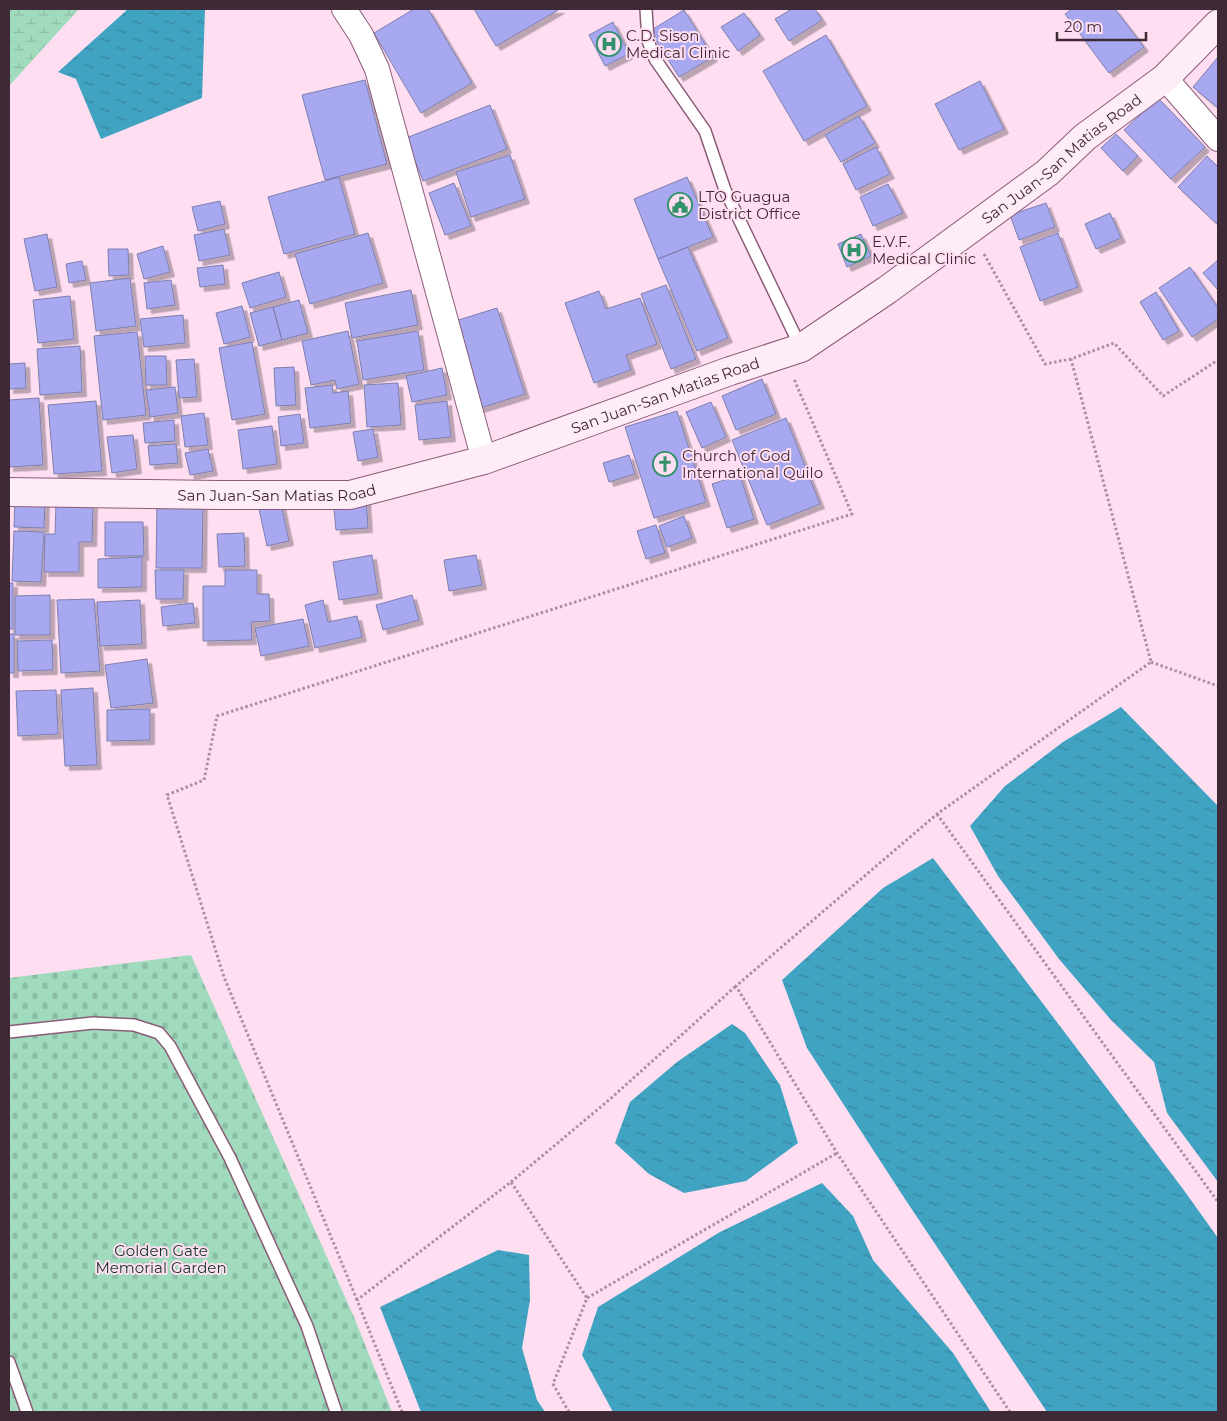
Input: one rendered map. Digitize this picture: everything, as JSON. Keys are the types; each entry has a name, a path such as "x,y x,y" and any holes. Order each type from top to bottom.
{"street":[{"path":"344,9 377,69 484,460"},
{"name":"San Juan-San Matias Road","path":"9,492 350,495 484,460 730,371 796,359 1047,173 1085,137 1165,78 1218,24"},
{"path":"1165,78 1218,138"}],"lane":[{"path":"646,9 648,41 655,60 705,131 725,190 796,359"},
{"path":"9,1032 93,1023 134,1025 158,1033 170,1046 230,1158 307,1326 336,1412"},
{"path":"9,1362 27,1412"}],"path":[{"path":"980,246 1045,364 1071,359 1114,343 1163,396 1218,360"},
{"path":"402,1412 224,977 167,795 204,780 217,716 852,514 796,359"},
{"path":"1071,359 1151,662"},
{"path":"357,1300 511,1182 609,1100 736,986 937,814 1151,662"},
{"path":"1151,662 1218,686"},
{"path":"937,814 1218,1202"},
{"path":"736,986 837,1153 1010,1412"},
{"path":"569,1412 553,1384 587,1298 837,1153"},
{"path":"511,1182 587,1298"}],"green space":[{"path":"9,9 79,9 9,86"},
{"name":"Golden Gate Memorial Garden","path":"191,955 354,1317 392,1412 9,1412 9,978"}],"water":[{"path":"128,9 205,9 202,98 101,139 76,79 58,72"},
{"path":"1121,707 1218,806 1218,1182 1167,1113 1154,1062 1111,1020 1059,959 998,876 970,826 1005,786 1063,742"},
{"path":"933,858 1218,1238 1218,1412 1047,1412 807,1048 782,980 883,888"},
{"path":"732,1024 745,1033 780,1085 798,1143 746,1181 684,1193 649,1174 615,1143 630,1102 677,1062"},
{"path":"822,1183 853,1216 873,1260 953,1353 991,1412 613,1412 582,1355 598,1307 720,1232"},
{"path":"498,1250 529,1255 530,1300 522,1348 537,1400 545,1412 421,1412 380,1307"}],"building":[{"path":"414,9 428,9 472,83 421,113 374,33"},
{"path":"474,9 560,9 496,46"},
{"path":"792,9 815,9 822,20 789,41 775,19"},
{"path":"1072,9 1115,9 1144,47 1109,73 1065,14"},
{"path":"684,10 713,57 679,77 650,31"},
{"path":"744,13 760,35 738,51 721,27"},
{"name":"C.D. Sison Medical Clinic","path":"613,22 629,54 605,66 589,35"},
{"path":"826,35 867,106 804,141 763,71"},
{"path":"1218,57 1218,108 1193,87"},
{"path":"365,80 387,164 325,180 302,95"},
{"path":"980,81 1004,129 959,150 935,104"},
{"path":"1158,98 1205,147 1171,179 1124,130"},
{"path":"490,105 507,149 423,181 406,138"},
{"path":"859,116 875,143 841,162 825,135"},
{"path":"1116,134 1138,156 1123,171 1101,148"},
{"path":"876,147 890,174 856,190 843,164"},
{"path":"510,155 525,199 471,217 456,172"},
{"path":"1207,156 1218,167 1218,225 1178,187"},
{"path":"339,177 355,234 284,254 268,197"},
{"path":"687,177 713,237 658,259 634,199"},
{"path":"454,183 471,226 445,235 429,193"},
{"path":"888,184 903,213 873,226 860,197"},
{"path":"220,201 225,224 198,231 192,207"},
{"path":"1046,203 1055,227 1019,240 1010,215"},
{"path":"1110,213 1121,238 1096,249 1085,224"},
{"path":"224,229 230,255 199,261 194,235"},
{"path":"368,233 383,283 310,304 295,254"},
{"path":"1058,233 1078,287 1040,301 1020,247"},
{"path":"47,234 57,287 35,291 24,239"},
{"name":"E.V.F. Medical Clinic","path":"861,234 871,256 847,267 838,244"},
{"path":"163,246 170,272 144,279 137,254"},
{"path":"688,247 728,338 697,351 658,259"},
{"path":"108,249 128,249 129,275 109,276"},
{"path":"1218,260 1218,290 1203,273"},
{"path":"82,261 86,280 69,283 66,264"},
{"path":"223,265 225,284 200,287 197,268"},
{"path":"1190,267 1218,308 1218,319 1192,337 1159,288"},
{"path":"279,272 286,297 250,308 242,283"},
{"path":"130,278 136,326 96,331 90,283"},
{"path":"171,280 175,305 147,309 144,283"},
{"path":"666,285 696,359 671,369 641,294"},
{"path":"411,290 418,325 352,338 345,303"},
{"path":"599,291 606,309 640,298 657,344 626,355 631,370 594,383 565,303"},
{"path":"1156,292 1179,331 1163,340 1140,302"},
{"path":"70,296 74,339 38,343 33,300"},
{"path":"299,300 308,333 282,340 273,307"},
{"path":"242,306 250,337 224,344 216,313"},
{"path":"273,307 282,340 259,346 250,313"},
{"path":"497,308 525,394 480,408 452,322"},
{"path":"183,315 185,343 144,347 140,319"},
{"path":"348,331 359,384 337,389 335,380 311,385 302,341"},
{"path":"418,331 424,370 363,380 357,341"},
{"path":"137,332 146,415 103,420 94,336"},
{"path":"252,342 265,414 232,420 219,348"},
{"path":"80,346 82,392 40,395 37,349"},
{"path":"145,356 166,356 167,385 146,385"},
{"path":"194,359 197,397 179,398 176,360"},
{"path":"25,363 26,388 9,389 9,364"},
{"path":"294,367 296,405 276,406 274,368"},
{"path":"442,368 447,395 412,402 406,376"},
{"path":"762,379 776,414 736,430 722,396"},
{"path":"398,383 401,425 367,427 364,385"},
{"path":"332,385 333,393 348,391 351,423 310,428 305,388"},
{"path":"175,387 178,413 150,417 146,390"},
{"path":"39,398 43,465 9,467 9,400"},
{"path":"96,401 102,471 54,474 48,405"},
{"path":"447,401 451,437 419,440 415,405"},
{"path":"711,402 726,437 702,448 686,412"},
{"name":"Church of God International Quilo","path":"677,411 706,502 654,518 625,427"},
{"path":"204,413 208,445 185,447 181,416"},
{"path":"300,414 304,443 281,446 278,417"},
{"path":"786,418 820,504 767,525 732,440"},
{"path":"174,420 175,441 145,443 143,423"},
{"path":"272,426 277,464 243,469 238,430"},
{"path":"373,429 378,457 358,461 353,432"},
{"path":"133,435 137,469 112,473 107,437"},
{"path":"176,444 178,463 150,465 148,446"},
{"path":"208,449 213,471 190,475 185,453"},
{"path":"629,455 635,474 609,482 603,463"},
{"path":"740,475 754,519 727,528 712,484"},
{"path":"366,498 368,528 336,530 333,500"},
{"path":"15,499 45,500 44,528 14,527"},
{"path":"56,503 93,504 92,542 79,542 79,572 44,572 45,534 55,534"},
{"path":"157,503 203,503 202,568 156,568"},
{"path":"281,504 289,541 267,546 259,509"},
{"path":"684,516 692,538 667,547 659,526"},
{"path":"105,522 143,522 144,556 105,556"},
{"path":"656,525 665,553 646,559 637,531"},
{"path":"14,531 44,532 41,582 12,581"},
{"path":"244,533 245,566 219,567 217,534"},
{"path":"372,555 378,594 339,600 333,562"},
{"path":"476,555 482,585 449,591 444,560"},
{"path":"142,557 142,587 98,588 98,559"},
{"path":"155,570 184,570 183,599 156,599"},
{"path":"225,570 257,570 257,594 269,594 270,621 251,622 252,640 203,641 203,586 225,586"},
{"path":"9,583 13,583 13,629 9,629"},
{"path":"50,595 50,635 15,635 15,596"},
{"path":"412,595 419,620 383,630 376,605"},
{"path":"94,599 100,671 61,673 57,600"},
{"path":"140,600 142,644 100,646 97,602"},
{"path":"323,600 328,622 357,616 362,637 315,648 305,605"},
{"path":"193,603 195,623 163,626 161,607"},
{"path":"303,619 309,646 261,656 255,628"},
{"path":"9,634 14,634 14,673 9,673"},
{"path":"52,640 53,670 18,671 17,641"},
{"path":"147,659 153,703 111,708 105,665"},
{"path":"93,688 97,765 65,766 61,690"},
{"path":"56,690 58,734 18,736 16,691"},
{"path":"150,709 150,740 107,741 107,710"}],"place":[{"name":"C.D. Sison Medical Clinic","path":"609,44"},
{"name":"LTO Guagua District Office","path":"680,205"},
{"name":"E.V.F. Medical Clinic","path":"854,250"},
{"name":"Church of God International Quilo","path":"665,464"}]}
